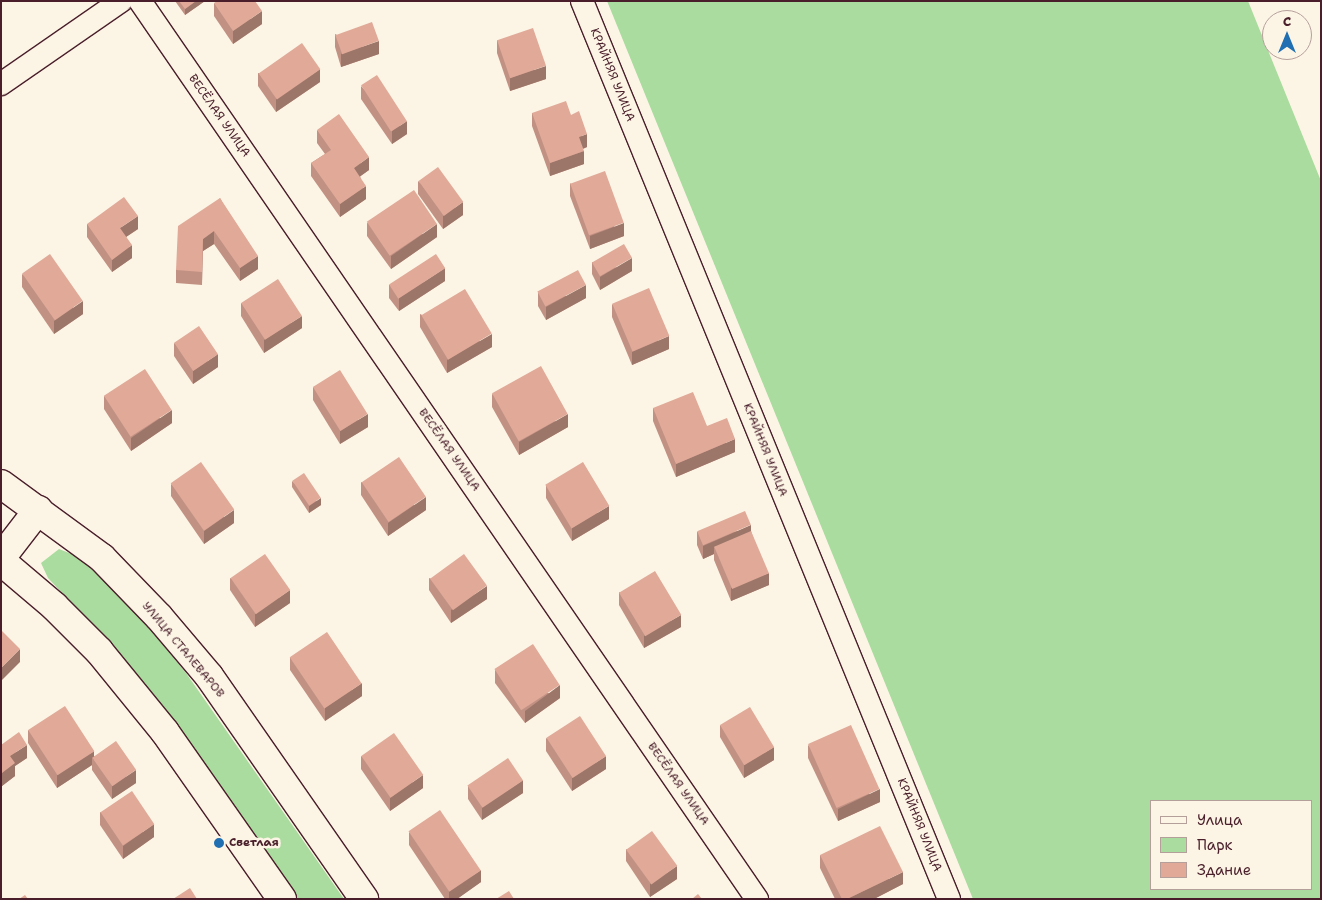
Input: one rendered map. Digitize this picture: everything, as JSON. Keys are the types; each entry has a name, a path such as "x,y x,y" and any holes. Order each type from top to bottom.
{"main road":[{"name":"УЛИЦА СТАЛЕВАРОВ","path":"1,484 102,558 159,617 209,676 364,899"},
{"path":"38,510 1,559 54,606 99,651 166,732 282,899"}],"street":[{"path":"1,84 121,1"},
{"name":"ВЕСЁЛАЯ УЛИЦА","path":"140,1 758,899"},
{"name":"КРАЙНЯЯ УЛИЦА","path":"582,1 949,899"}],"green space":[{"path":"607,1 1248,1 1262,36 1262,60 1272,60 1321,181 1321,899 973,899"},
{"path":"59,549 79,557 137,613 186,673 344,899 297,899 167,714 111,645 48,578 41,563"}],"building":[{"path":"179,1 196,1 185,9"},
{"path":"217,1 255,1 262,11 233,31 214,3"},
{"path":"372,22 379,41 342,54 335,35"},
{"path":"533,28 546,66 510,78 497,40"},
{"path":"302,43 320,69 277,100 259,73"},
{"path":"377,75 407,121 391,131 361,85"},
{"path":"566,101 571,115 579,111 587,134 579,137 584,151 550,163 532,113"},
{"path":"339,114 369,157 354,168 366,186 340,204 311,163 331,150 317,130"},
{"path":"438,167 463,202 444,216 419,181"},
{"path":"605,171 624,223 589,235 570,184"},
{"path":"414,190 437,224 390,256 367,222"},
{"path":"124,197 138,216 120,228 132,245 112,260 87,224"},
{"path":"220,198 258,256 240,268 214,231 203,239 202,272 176,270 178,226"},
{"path":"624,244 632,258 600,276 592,262"},
{"path":"50,254 83,301 55,320 22,274"},
{"path":"436,254 445,268 398,299 389,284"},
{"path":"578,270 586,285 545,307 537,292"},
{"path":"278,279 302,316 265,340 241,303"},
{"path":"649,288 669,336 632,351 612,304"},
{"path":"465,289 492,334 448,360 421,315"},
{"path":"199,326 218,354 193,371 174,343"},
{"path":"541,366 568,414 519,441 492,393"},
{"path":"145,369 172,410 131,437 104,396"},
{"path":"340,370 368,414 340,431 313,387"},
{"path":"693,392 707,426 727,418 735,439 676,464 653,408"},
{"path":"399,457 426,497 389,522 362,482"},
{"path":"201,462 234,510 204,531 171,483"},
{"path":"583,462 609,506 572,528 545,485"},
{"path":"304,473 321,498 309,506 292,481"},
{"path":"745,511 751,525 703,545 697,531"},
{"path":"751,531 769,573 732,589 714,547"},
{"path":"265,554 290,590 256,614 231,578"},
{"path":"464,554 487,586 453,610 430,579"},
{"path":"655,571 681,615 645,636 619,593"},
{"path":"1,630 20,649 1,668"},
{"path":"327,632 362,683 324,709 290,657"},
{"path":"533,644 560,685 521,710 494,669"},
{"path":"65,706 94,751 58,775 28,730"},
{"path":"750,707 774,747 744,765 720,725"},
{"path":"580,716 606,756 573,778 546,738"},
{"path":"851,725 879,789 837,808 808,744"},
{"path":"19,732 27,745 10,756 15,763 2,773 1,745"},
{"path":"394,733 423,775 390,798 361,756"},
{"path":"116,741 136,770 112,786 92,758"},
{"path":"508,758 523,780 482,808 467,785"},
{"path":"132,791 154,824 123,845 100,812"},
{"path":"440,810 481,871 449,892 408,831"},
{"path":"880,826 903,872 847,899 842,899 820,855"},
{"path":"652,831 677,866 651,885 626,850"},
{"path":"190,888 197,899 173,899"},
{"path":"509,891 514,899 496,899"},
{"path":"698,894 702,899 692,899"},
{"path":"25,895 28,899 19,899"}],"place":[{"name":"Светлая","path":"219,843"}]}
